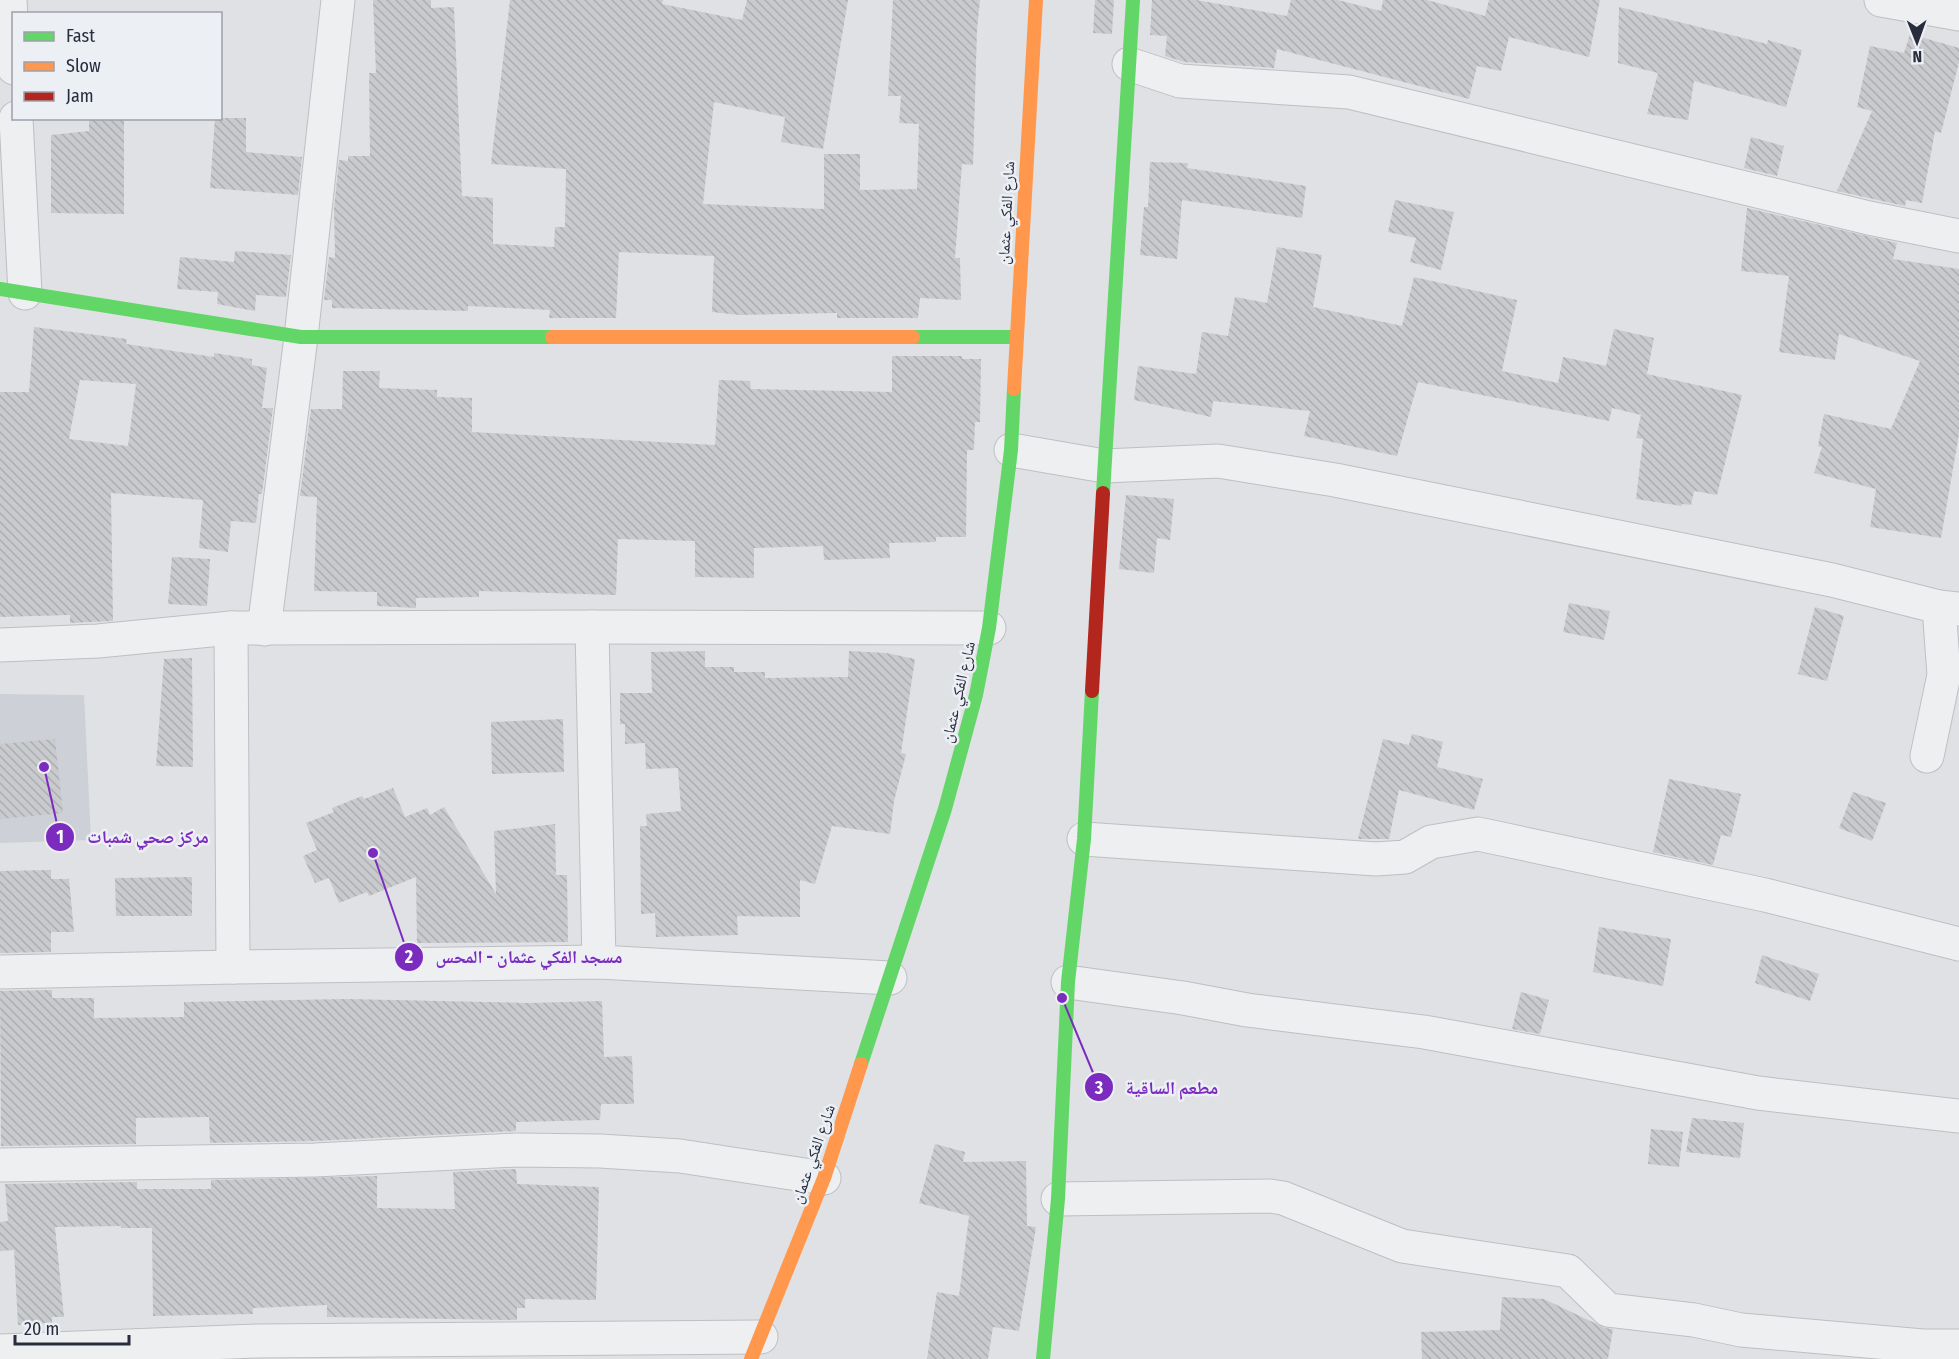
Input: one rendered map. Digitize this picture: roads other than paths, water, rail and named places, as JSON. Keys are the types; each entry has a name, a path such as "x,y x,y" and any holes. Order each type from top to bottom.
{"street":[{"path":"10,0 12,34"},
{"path":"264,629 301,337 338,0"},
{"name":"شارع الفكي عثمان","path":"756,1348 824,1178 945,809 976,695 989,628 1011,450 1036,0"},
{"path":"1043,1359 1059,1199 1068,982 1084,838 1133,0"},
{"path":"1881,0 1959,14"},
{"path":"1129,64 1180,81 1349,92 1869,218 1959,236"},
{"path":"16,120 13,291 301,337 1017,337"},
{"path":"1011,450 1104,466 1218,461 1335,480 1832,580 1949,608 1944,675 1927,756"},
{"path":"592,627 599,962"},
{"path":"231,628 232,967"},
{"path":"0,645 98,641 231,628 989,628"},
{"path":"1084,838 1376,859 1405,857 1431,842 1478,834 1765,895 1959,944"},
{"path":"0,972 599,962 890,978"},
{"path":"1068,982 1183,998 1247,1010 1424,1032 1758,1093 1959,1116"},
{"path":"0,1165 315,1160 517,1150 600,1151 680,1156 824,1178"},
{"path":"1059,1199 1270,1196 1283,1198 1402,1246 1568,1271 1608,1310 1694,1320 1741,1330 1923,1346 1959,1346"},
{"path":"0,1351 257,1341 756,1348"}],"place":[{"name":"مركز صحي شمبات","path":"44,767"},
{"name":"مسجد الفكي عثمان - المحس","path":"373,853"},
{"name":"مطعم الساقية","path":"1062,998"}]}
